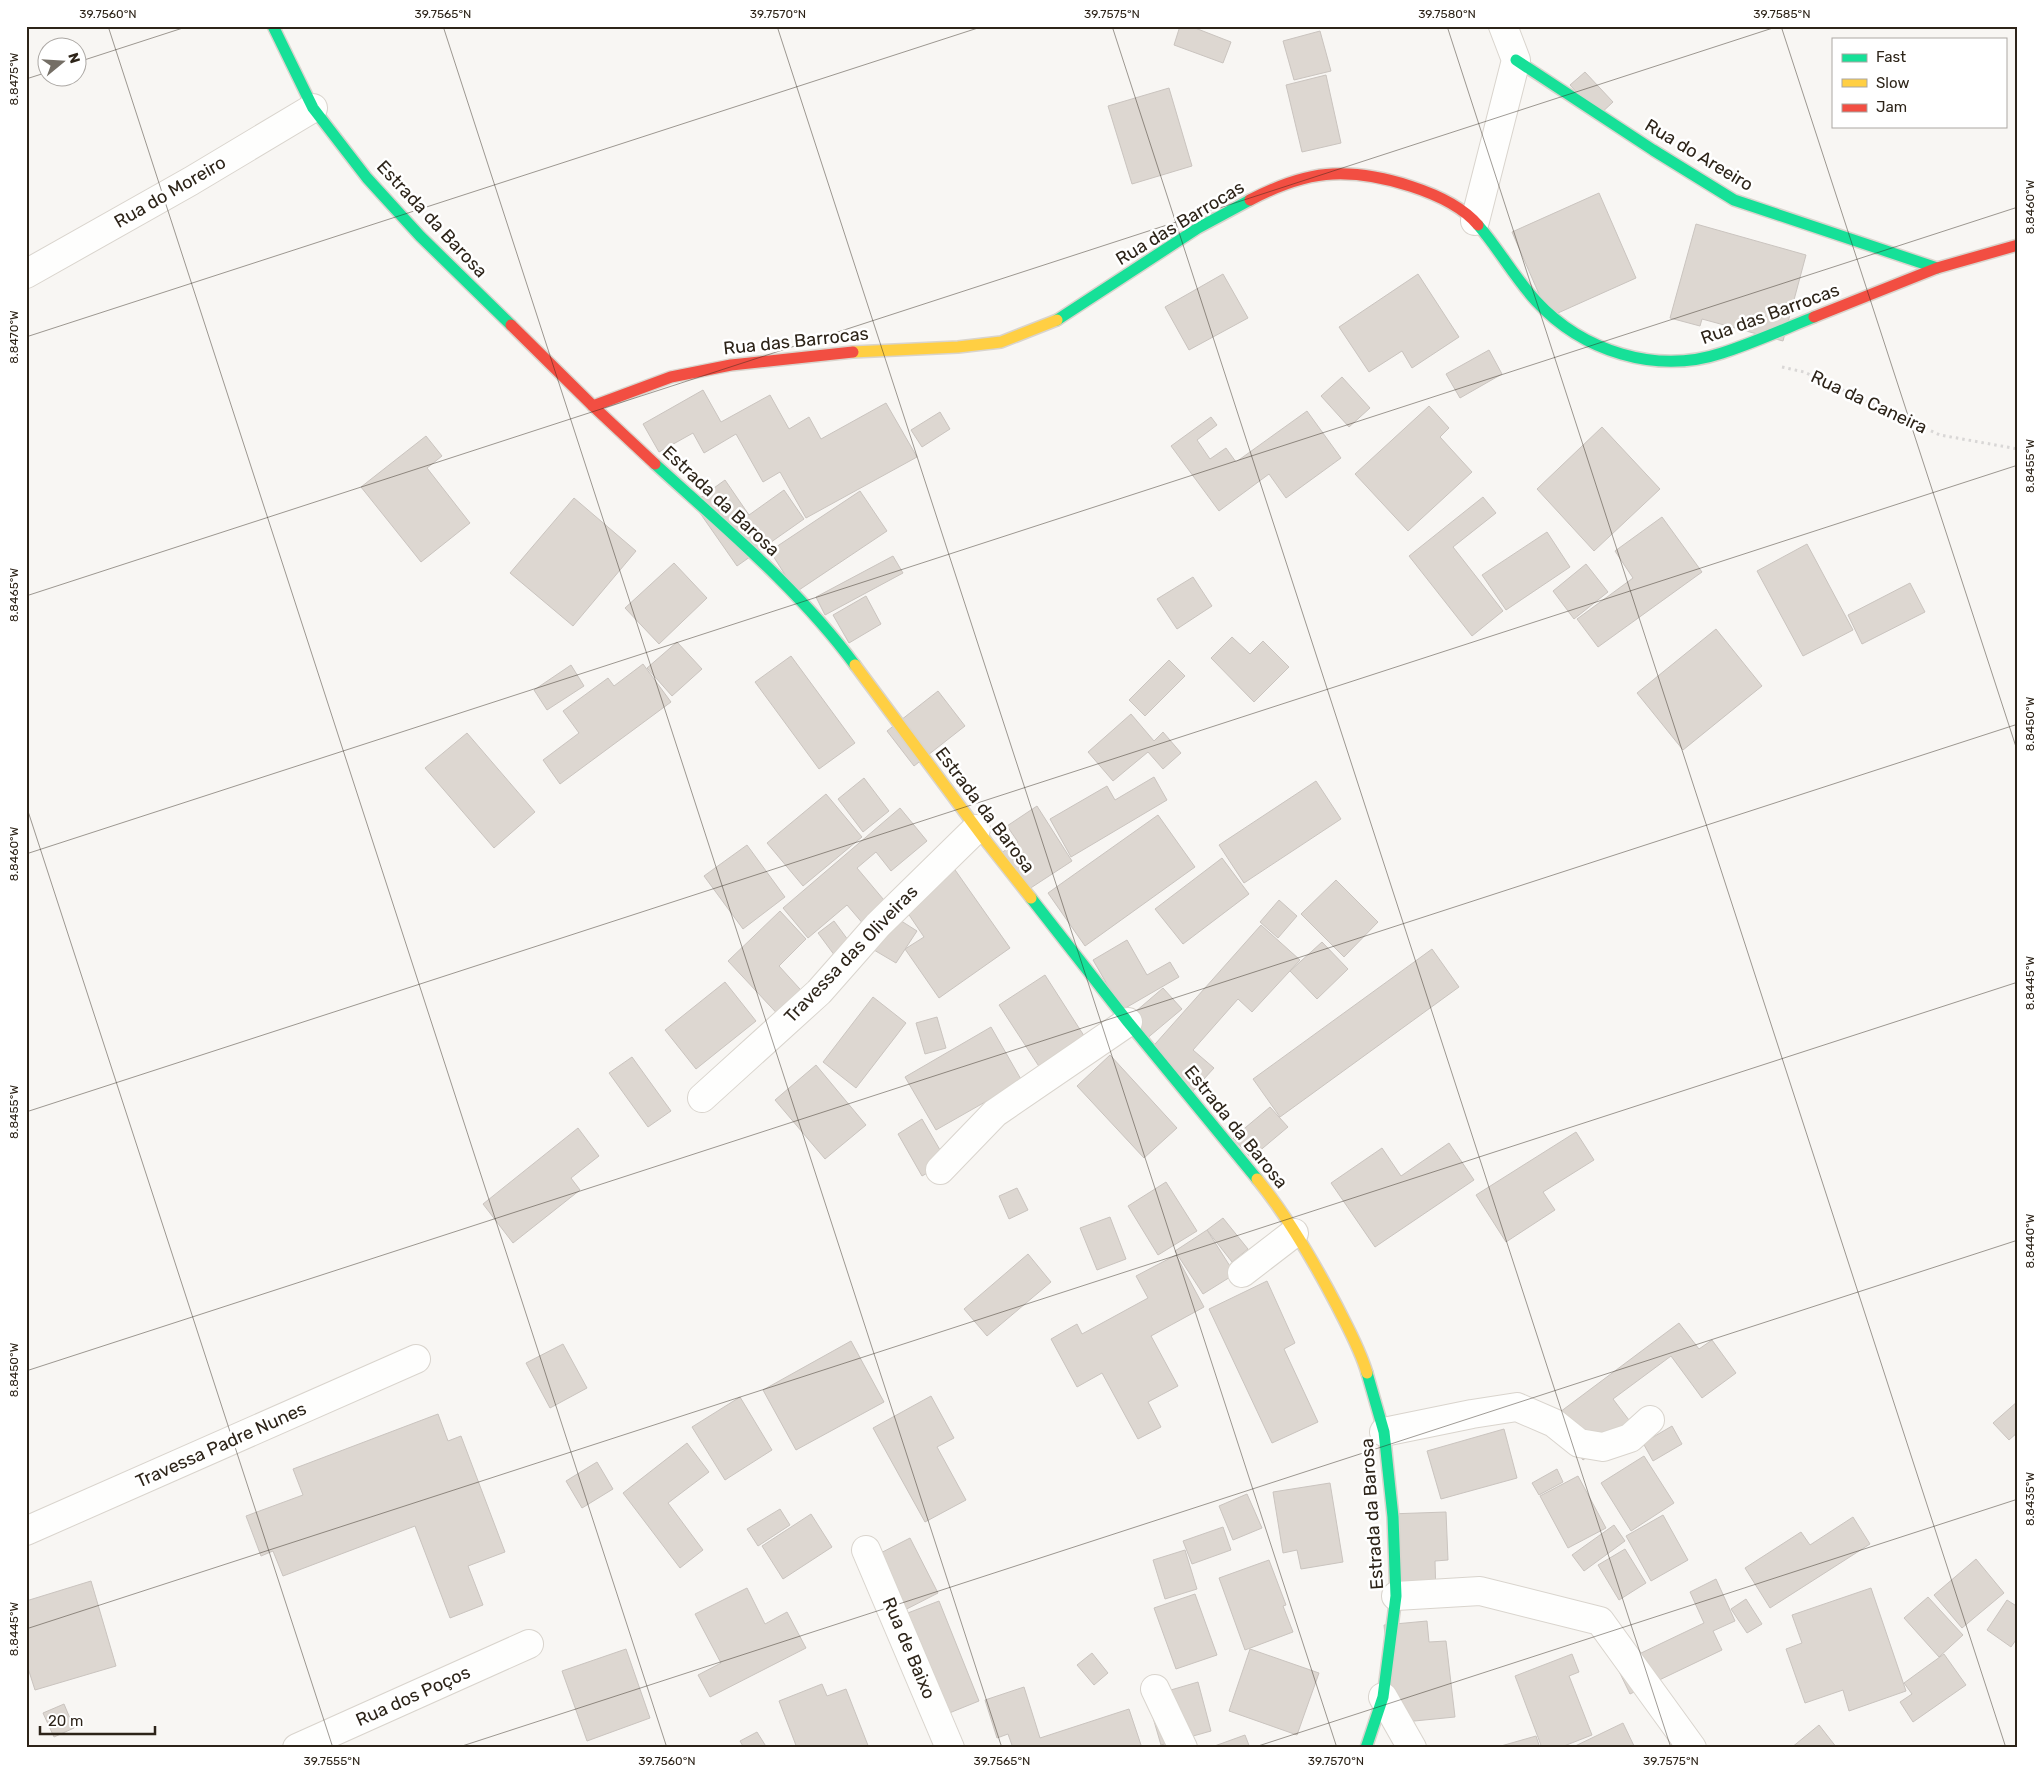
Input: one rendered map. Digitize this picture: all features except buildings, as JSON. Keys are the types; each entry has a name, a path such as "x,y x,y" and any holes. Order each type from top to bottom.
{"street":[{"name":"Estrada da Barosa","path":"273,26 313,108 367,178 420,236 593,406 789,587 839,643 976,828 1128,1022 1271,1196 1318,1270 1361,1353 1384,1432 1394,1517 1396,1596 1391,1645 1383,1697 1366,1748"},
{"path":"1475,221 1516,60 1502,26"},
{"name":"Rua do Areeiro","path":"1516,60 1734,200 1937,268"},
{"name":"Rua do Moreiro","path":"26,274 191,181 313,108"},
{"name":"Rua das Barrocas","path":"593,406 671,377 731,365 869,350 958,347 1001,342 1063,317 1230,208 1292,182 1318,175 1343,174 1394,182 1454,206 1475,221 1522,286 1541,308 1559,323 1582,338 1606,349 1628,357 1657,361 1686,360 1721,354 1937,268 2018,245"},
{"name":"Travessa das Oliveiras","path":"702,1098 819,992 878,925 976,828"},
{"path":"940,1170 995,1113 1128,1022"},
{"path":"1242,1273 1294,1233"},
{"name":"Travessa Padre Nunes","path":"26,1531 416,1359"},
{"path":"1384,1432 1517,1407 1554,1423 1579,1443 1603,1446 1630,1438 1650,1420"},
{"name":"Rua de Baixo","path":"866,1550 950,1748"},
{"path":"1396,1596 1480,1591 1600,1621 1692,1748"},
{"name":"Rua dos Poços","path":"297,1748 528,1644"},
{"path":"1155,1689 1183,1748"},
{"path":"1383,1697 1412,1748"}],"path":[{"name":"Rua da Caneira","path":"1776,366 1804,372 1940,435 2018,449"}],"traffic: fast":[{"path":"273,26 313,108 367,178 420,236 511,325"},
{"path":"1516,60 1653,150 1734,200 1937,268"},
{"path":"1057,320 1198,228 1250,200"},
{"path":"1478,225 1528,292 1554,318 1575,333 1598,345 1622,354 1646,359 1672,361 1697,359 1734,349 1814,317"},
{"path":"655,464 786,585 833,637 855,665"},
{"path":"1031,898 1128,1022 1257,1179"},
{"path":"1366,1748 1383,1697 1396,1596 1393,1517 1384,1432 1367,1373"}],"traffic: slow":[{"path":"853,352 958,347 1001,342 1057,320"},
{"path":"855,665 986,841 1031,898"},
{"path":"1257,1179 1290,1224 1319,1273 1354,1339 1367,1373"}],"traffic: jam":[{"path":"1250,200 1280,186 1301,179 1333,174 1370,176 1411,186 1431,194 1450,203 1478,225"},
{"path":"1814,317 1937,268 2018,245"},
{"path":"511,325 655,464"},
{"path":"593,406 671,377 731,365 853,352"}]}
